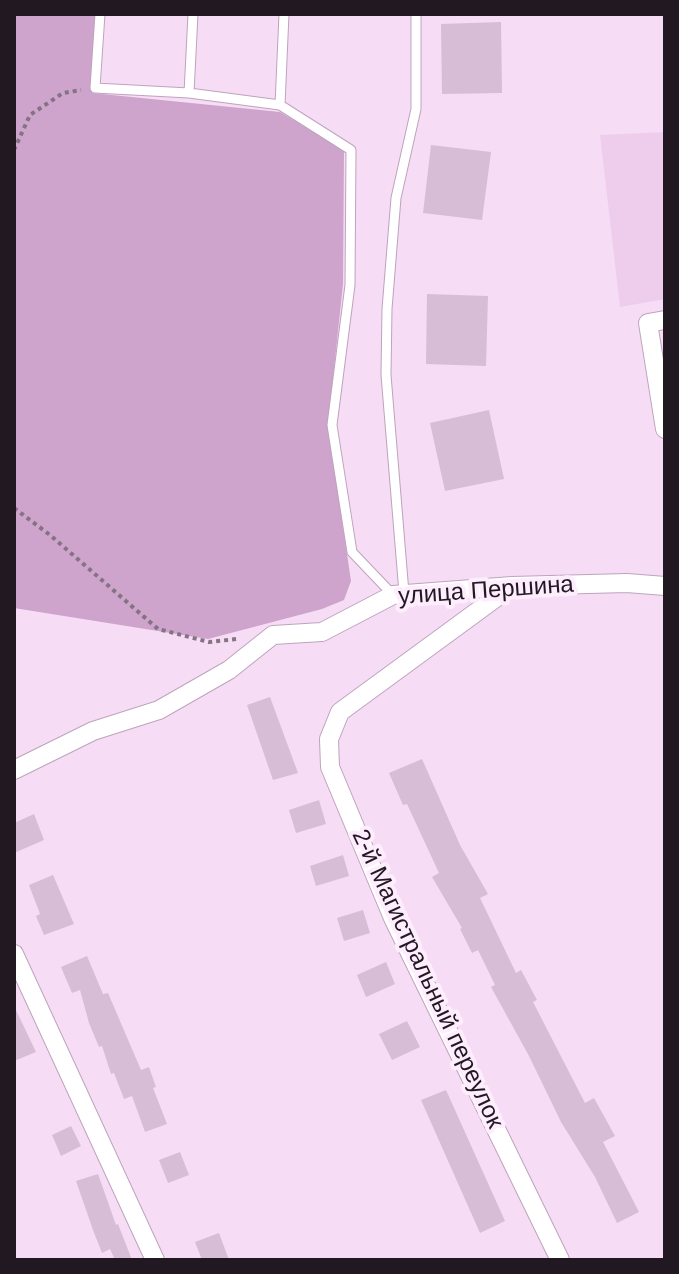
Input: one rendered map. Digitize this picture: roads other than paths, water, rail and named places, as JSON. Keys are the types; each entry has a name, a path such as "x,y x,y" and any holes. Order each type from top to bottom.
{"street":[{"path":"665,320 648,323 665,429"},
{"name":"улица Першина","path":"14,770 93,731 159,710 229,670 273,635 322,632 398,594 512,586 627,583 665,586"},
{"name":"2-й Магистральный переулок","path":"512,586 340,712 329,739 330,767 393,918 560,1260"},
{"path":"14,954 155,1260"}],"lane":[{"path":"100,14 95,88 189,93 280,105 351,150 350,285 332,425 352,552 398,594"},
{"path":"189,93 193,14"},
{"path":"280,105 284,14"},
{"path":"398,594 386,375 387,309 396,198 416,109 416,14"}]}
